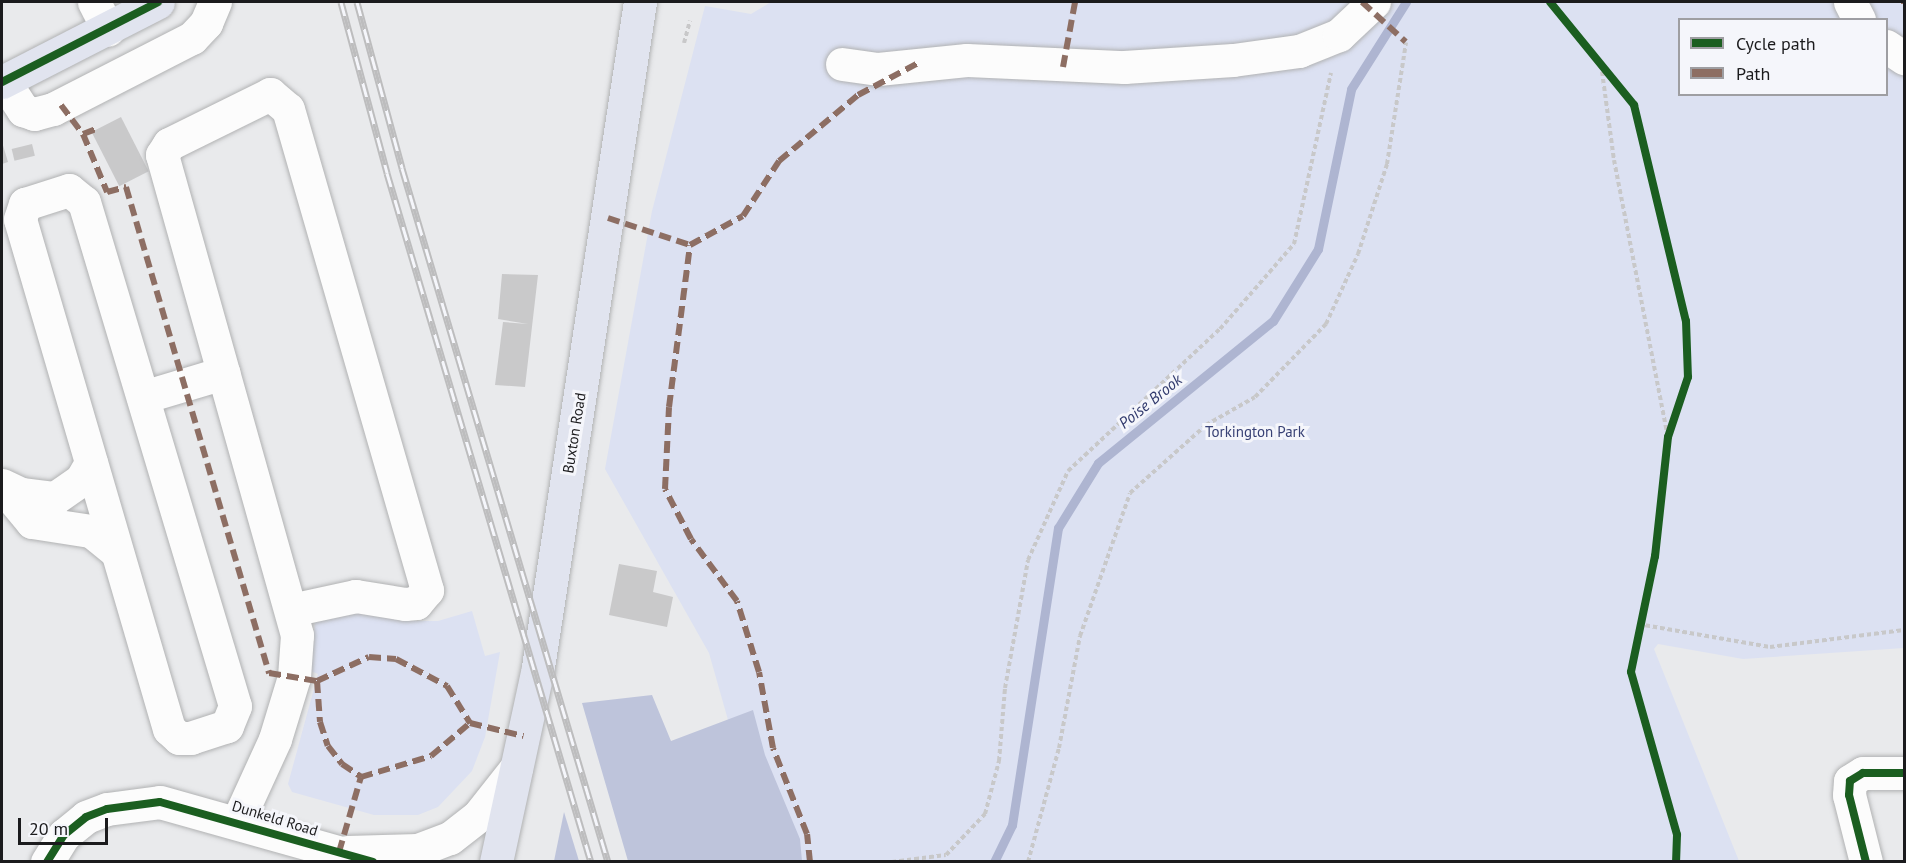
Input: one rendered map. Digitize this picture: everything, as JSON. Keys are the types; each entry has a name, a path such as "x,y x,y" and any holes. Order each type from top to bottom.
{"highway":[{"path":"3,82 101,16 158,2"},
{"name":"Buxton Road","path":"496,861 539,656 640,2"}],"street":[{"path":"3,82 23,110 34,114 53,109 192,38 206,23 215,2"},
{"path":"842,64 878,69 967,60 1124,68 1299,51 1338,35 1374,2"},
{"path":"1850,2 1858,18"},
{"path":"1888,47 1905,58"},
{"path":"238,820 264,770 294,677 297,646 291,610 162,155 169,144 270,94 288,109 427,590 416,603 405,604 350,596 291,610"},
{"path":"69,190 82,197 235,706 227,726 185,739 169,729 91,463 20,219 25,204 69,190"},
{"path":"143,397 223,374"},
{"path":"2,486 21,494 55,498 81,480 91,463"},
{"path":"2,486 32,522 91,531 116,551"},
{"name":"Dunkeld Road","path":"346,857 418,850 450,838 479,815 516,768"},
{"path":"1866,861 1849,795 1851,781 1863,773 1905,773"},
{"name":"Dunkeld Road","path":"47,861 64,835 107,809 160,802 238,820 346,857 373,861"}],"path":[{"path":"684,43 690,21"},
{"path":"892,861 946,855 985,814 999,761 1005,688 1028,560 1068,471 1220,329 1294,244 1338,35"},
{"path":"1028,861 1059,748 1080,636 1130,493 1206,425 1255,397 1326,324 1358,254 1387,164 1406,42"},
{"path":"1593,56 1614,81"},
{"path":"1601,64 1614,160 1668,437"},
{"path":"1666,449 1674,417"},
{"path":"1636,634 1641,613"},
{"path":"1638,624 1770,647 1905,630"}],"green space":[{"name":"Torkington Park","path":"771,2 1904,2 1904,648 1743,659 1658,644 1654,649 1739,861 768,861 709,653 605,469 652,211 705,6 751,14"},
{"path":"345,609 405,621 438,621 472,611 485,656 500,652 485,737 472,771 438,807 418,815 374,815 292,792 288,784 318,674 311,671 315,621"}],"shaded area":[{"path":"652,695 671,741 753,710 765,755 800,839 802,861 628,861 582,703"},
{"path":"564,812 579,861 554,861"}],"building":[{"path":"121,117 149,171 119,186 92,132"},
{"path":"2,142 8,162 2,164"},
{"path":"32,144 35,156 15,161 12,149"},
{"path":"502,274 538,275 525,387 495,385 503,322 528,324 498,319"},
{"path":"619,564 657,571 653,592 673,597 667,627 609,615"}],"waterway":[{"name":"Poise Brook","path":"994,862 1012,825 1058,528 1098,463 1273,321 1318,249 1351,89 1406,2"}],"railway":[{"path":"341,2 387,173 591,862"},
{"path":"357,2 402,168 608,862"}],"marked path":[{"path":"1063,67 1075,2"},
{"path":"1362,2 1406,42"},
{"path":"810,862 807,834 773,748 759,672 737,601 691,539 665,489 669,407 690,245 743,216 779,161 858,95 920,62"},
{"path":"61,105 83,134 107,192 126,187 269,673 317,681 369,657 396,659 447,686 470,723 523,736"},
{"path":"83,134 99,128"},
{"path":"608,218 690,245"},
{"path":"317,681 320,722 328,746 342,764 361,777 431,756 470,723"},
{"path":"339,852 361,777"}],"cycle path":[{"path":"2,82 158,2"},
{"path":"1550,2 1634,105 1686,321 1688,377 1668,437 1655,556 1631,672 1677,835 1676,862"},
{"path":"1866,862 1849,795 1850,781 1863,773 1904,773"},
{"path":"47,862 64,835 86,817 107,809 160,802 373,862"}]}
